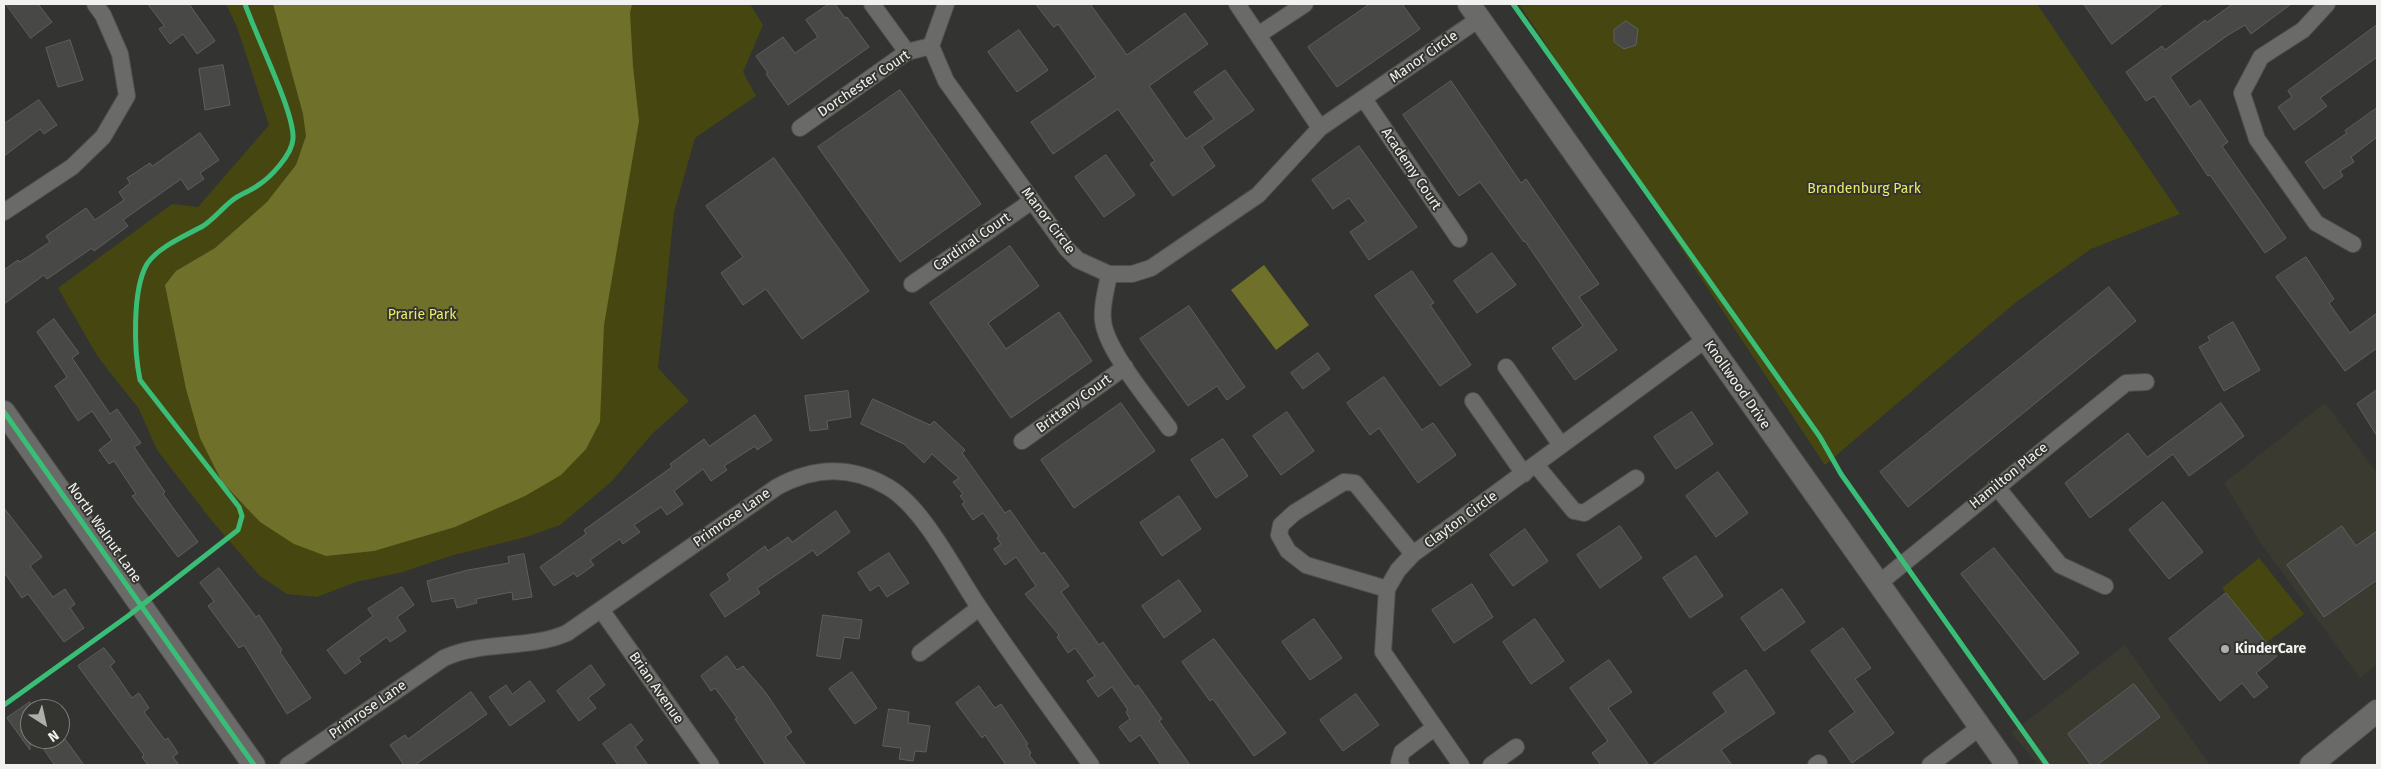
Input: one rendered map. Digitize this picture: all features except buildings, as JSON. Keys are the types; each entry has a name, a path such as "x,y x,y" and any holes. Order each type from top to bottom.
{"street":[{"path":"4,212 72,167 103,137 127,96 120,54 103,15 95,4"},
{"path":"872,4 907,52"},
{"path":"931,46 946,4"},
{"path":"1237,4 1320,128"},
{"path":"1258,35 1305,4"},
{"path":"2327,4 2303,30 2261,57 2242,92 2257,139 2316,223 2353,244"},
{"name":"Manor Circle","path":"931,46 946,81 1032,201 1078,260 1109,274 1132,274 1151,268 1258,195 1320,128 1364,99 1474,11"},
{"name":"Knollwood Drive","path":"1474,11 1979,728 2007,765"},
{"name":"Dorchester Court","path":"800,128 907,52 931,46"},
{"name":"Academy Court","path":"1364,99 1459,239"},
{"name":"Cardinal Court","path":"912,284 1032,201"},
{"path":"1109,274 1102,318 1105,331 1125,367 1169,428"},
{"name":"Clayton Circle","path":"1462,765 1434,728 1383,652 1387,589 1398,570 1413,554 1705,340"},
{"name":"Brittany Court","path":"1022,441 1125,367"},
{"path":"1506,367 1561,446"},
{"name":"Hamilton Place","path":"1878,584 1996,486 2126,383 2146,382"},
{"path":"1473,402 1530,470 1574,511 1584,513 1636,478"},
{"name":"North Walnut Lane","path":"4,412 254,765"},
{"name":"Primrose Lane","path":"288,765 444,658 481,646 530,642 559,636 602,611 777,487 804,475 842,470 870,478 901,496 919,515 979,608 1091,765"},
{"path":"1387,589 1306,565 1288,551 1279,535 1281,525 1294,513 1344,482 1355,483 1413,554"},
{"path":"1996,486 2060,565 2104,586"},
{"path":"920,653 979,608"},
{"name":"Brian Avenue","path":"602,611 711,765"},
{"path":"2311,765 2377,711"},
{"path":"1401,765 1399,762 1402,752 1434,728"},
{"path":"1930,765 1979,728"},
{"path":"1491,765 1516,747"}],"shaded area":[{"name":"Prarie Park","path":"273,4 632,4 630,13 633,66 639,121 604,325 600,422 586,449 561,475 525,496 455,527 374,551 326,556 294,544 260,522 222,482 200,438 186,389 165,285 176,271 215,248 267,202 296,165 306,136 303,114"},
{"path":"1264,265 1309,325 1276,350 1231,290"},
{"path":"2325,403 2377,473 2377,665 2360,678 2260,542 2224,483"},
{"path":"2125,645 2210,765 2039,765 2011,733"}],"green space":[{"name":"Prarie Park","path":"226,4 750,4 763,25 743,72 756,96 695,138 674,212 658,368 689,401 652,434 611,482 560,525 526,537 450,556 403,572 356,582 317,597 287,594 260,576 212,521 157,450 139,409 98,357 58,288 172,204 198,207 269,125 237,27"},
{"name":"Brandenburg Park","path":"1519,4 2037,4 2180,214 2091,249 2015,303 1825,465"},
{"path":"2259,558 2304,614 2266,643 2222,588"}],"cycle path":[{"path":"4,705 128,616 238,530 242,516 239,507 140,380 136,353 136,321 142,275 152,258 172,242 203,226 234,199 262,182 280,166 292,145 292,127 288,111 245,4"},
{"path":"1513,4 1820,437 1841,474 2047,765"},
{"path":"4,412 254,765"}],"place":[{"name":"KinderCare","path":"2225,649"}]}
